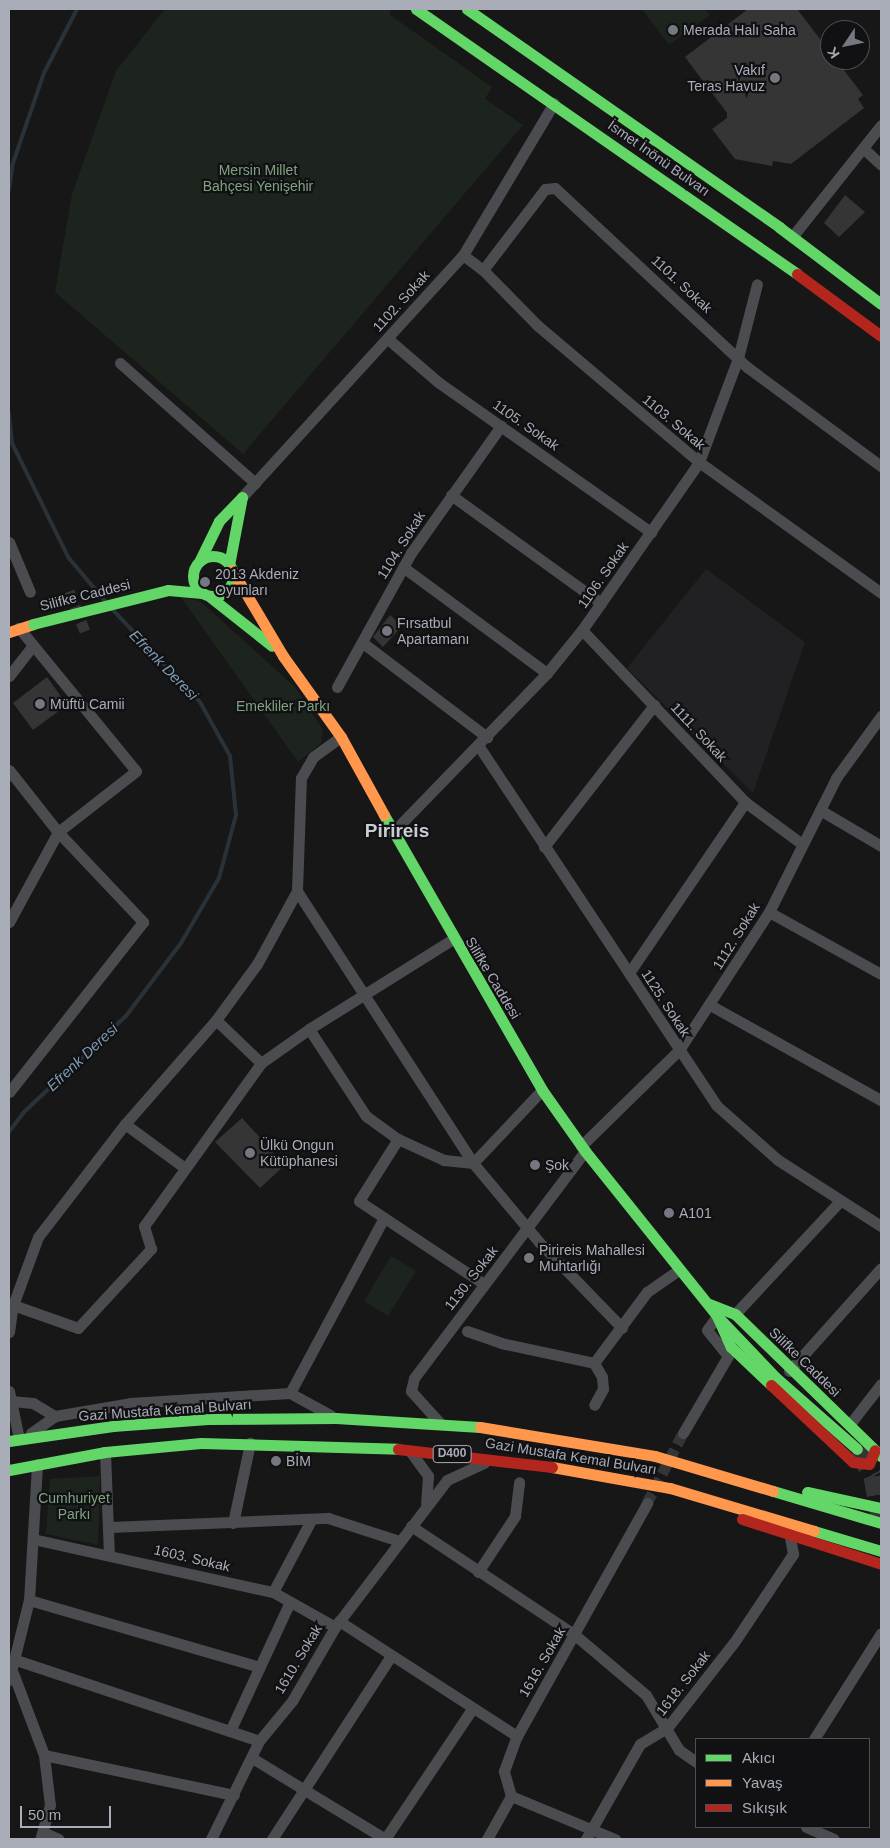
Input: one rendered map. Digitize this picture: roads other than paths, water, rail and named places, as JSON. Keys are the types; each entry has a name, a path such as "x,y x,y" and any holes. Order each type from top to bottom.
{"main road":[{"name":"İsmet İnönü Bulvarı","path":"416,9 554,103 881,336"},
{"name":"İsmet İnönü Bulvarı","path":"467,9 578,85 792,237 881,304"},
{"path":"554,103 578,85"},
{"path":"168,590 193,570 219,521 242,498"},
{"path":"168,590 206,595 226,592 232,582 231,567 242,498"},
{"path":"200,560 219,557 231,567 283,656"},
{"path":"193,570 193,581 206,595 283,656"},
{"name":"Silifke Caddesi","path":"14,630 168,590"},
{"name":"Silifke Caddesi","path":"283,656 341,737 392,833 542,1090 583,1149 717,1316"},
{"name":"Silifke Caddesi","path":"702,1299 719,1311 735,1314 789,1370 850,1424 878,1453"},
{"path":"717,1316 775,1377 857,1449"},
{"path":"717,1316 731,1347 853,1462 869,1464 878,1453"},
{"name":"Gazi Mustafa Kemal Bulvarı","path":"16,1440 113,1426 208,1419 336,1418 439,1422 576,1440 746,1481 881,1523"},
{"name":"Gazi Mustafa Kemal Bulvarı","path":"11,1470 105,1452 250,1443 407,1449 496,1459 670,1488 881,1551"},
{"path":"746,1481 881,1508"},
{"path":"670,1488 790,1537 881,1564"},
{"path":"857,1558 881,1574"}],"street":[{"name":"1102. Sokak","path":"242,498 463,255 554,103"},
{"path":"792,237 881,125"},
{"path":"863,148 881,165"},
{"name":"1101. Sokak","path":"483,270 545,189 555,188 738,358 881,466"},
{"name":"1103. Sokak","path":"463,255 483,270 537,325 699,462 881,593"},
{"name":"1106. Sokak","path":"392,833 547,673 582,630 699,462 738,358 757,284"},
{"name":"1105. Sokak","path":"388,338 438,382 651,532"},
{"path":"120,363 255,483"},
{"name":"1104. Sokak","path":"337,687 403,567 451,494 501,426"},
{"path":"451,494 601,603"},
{"path":"9,542 30,592"},
{"path":"403,567 547,673"},
{"path":"9,922 58,832 136,771 32,647 14,630"},
{"name":"1111. Sokak","path":"582,630 745,802 802,844"},
{"path":"362,643 486,737"},
{"path":"9,676 32,647"},
{"path":"544,847 654,705"},
{"name":"1112. Sokak","path":"583,1149 679,1050 769,912 836,778 879,724"},
{"path":"9,1332 13,1305 38,1237 125,1124 216,1020 257,964 297,891 301,778 313,757 341,737"},
{"name":"1125. Sokak","path":"478,745 716,1105 751,1140 840,1201 881,1226"},
{"path":"9,770 58,832 143,922 9,1092"},
{"path":"629,973 745,802"},
{"path":"820,810 881,846"},
{"path":"297,891 366,993 473,1163 540,1243 622,1328"},
{"path":"769,912 881,974"},
{"path":"13,1305 78,1328 151,1249 144,1226 262,1063 309,1029 453,940"},
{"path":"710,1005 881,1100"},
{"path":"216,1020 262,1063"},
{"path":"309,1029 366,1116 398,1139 444,1160 473,1163"},
{"path":"473,1163 542,1090"},
{"path":"125,1124 185,1168"},
{"path":"398,1139 359,1201 484,1284"},
{"name":"1130. Sokak","path":"439,1422 411,1392 414,1378 484,1284 529,1228 583,1149"},
{"path":"735,1314 840,1201"},
{"path":"290,1393 384,1218"},
{"path":"789,1370 881,1268"},
{"path":"594,1363 622,1328 647,1292 679,1270"},
{"path":"684,1433 728,1356 707,1330 717,1316"},
{"path":"468,1331 501,1343 594,1363 602,1377 603,1389 594,1405"},
{"path":"850,1424 881,1384"},
{"path":"56,1416 33,1403 10,1396 16,1440 56,1416 130,1403 290,1393 336,1418"},
{"path":"233,1523 250,1443"},
{"path":"407,1449 428,1476 426,1503"},
{"path":"105,1452 110,1527 109,1554"},
{"name":"1610. Sokak","path":"211,1839 259,1741 292,1701 337,1624 411,1526 426,1503 447,1480 466,1468 496,1459"},
{"path":"38,1464 29,1600 11,1677 44,1755 50,1805 41,1836 59,1839"},
{"path":"478,1572 515,1516 519,1482"},
{"name":"1616. Sokak","path":"511,1796 504,1771 517,1736 647,1503"},
{"path":"110,1527 310,1522 328,1518 399,1541"},
{"path":"273,1592 310,1522"},
{"path":"411,1526 575,1635 646,1695 679,1750 695,1761"},
{"name":"1618. Sokak","path":"586,1839 591,1827 640,1744 667,1728 735,1641 793,1554 790,1537"},
{"name":"1603. Sokak","path":"33,1539 109,1554 273,1592 337,1624 517,1736"},
{"path":"29,1600 259,1667"},
{"path":"230,1731 290,1602"},
{"path":"815,1738 881,1633"},
{"path":"272,1839 391,1656"},
{"path":"16,1660 259,1741"},
{"path":"252,1758 385,1839 472,1709"},
{"path":"44,1755 234,1795"},
{"path":"487,1839 511,1796 591,1827 615,1839"},
{"path":"808,1828 834,1839"}],"waterway":[{"name":"Efrenk Deresi","path":"9,190 13,163 44,73 77,9"},
{"name":"Efrenk Deresi","path":"9,414 12,443 68,557 105,601"},
{"name":"Efrenk Deresi","path":"9,1132 24,1112 126,1016 181,943 219,878 236,815 230,756 200,702 111,608"}],"tunnel":[{"path":"69,591 85,631"},
{"path":"647,1503 683,1433"},
{"path":"858,1450 873,1476 881,1521"}],"place":[{"name":"Merada Halı Saha","path":"673,30"},
{"name":"Vakıf Teras Havuz","path":"775,78"},
{"name":"2013 Akdeniz Oyunları","path":"205,582"},
{"name":"Fırsatbul Apartamanı","path":"387,631"},
{"name":"Müftü Camii","path":"40,704"},
{"name":"Ülkü Ongun Kütüphanesi","path":"250,1153"},
{"name":"Şok","path":"535,1165"},
{"name":"A101","path":"669,1213"},
{"name":"Pirireis Mahallesi Muhtarlığı","path":"529,1258"},
{"name":"BİM","path":"276,1461"}],"district":[{"name":"Pirireis","path":"397,831"}],"park label":[{"name":"Mersin Millet Bahçesi Yenişehir","path":"258,178"},
{"name":"Emekliler Parkı","path":"283,706"},
{"name":"Cumhuriyet Parkı","path":"74,1506"}]}
